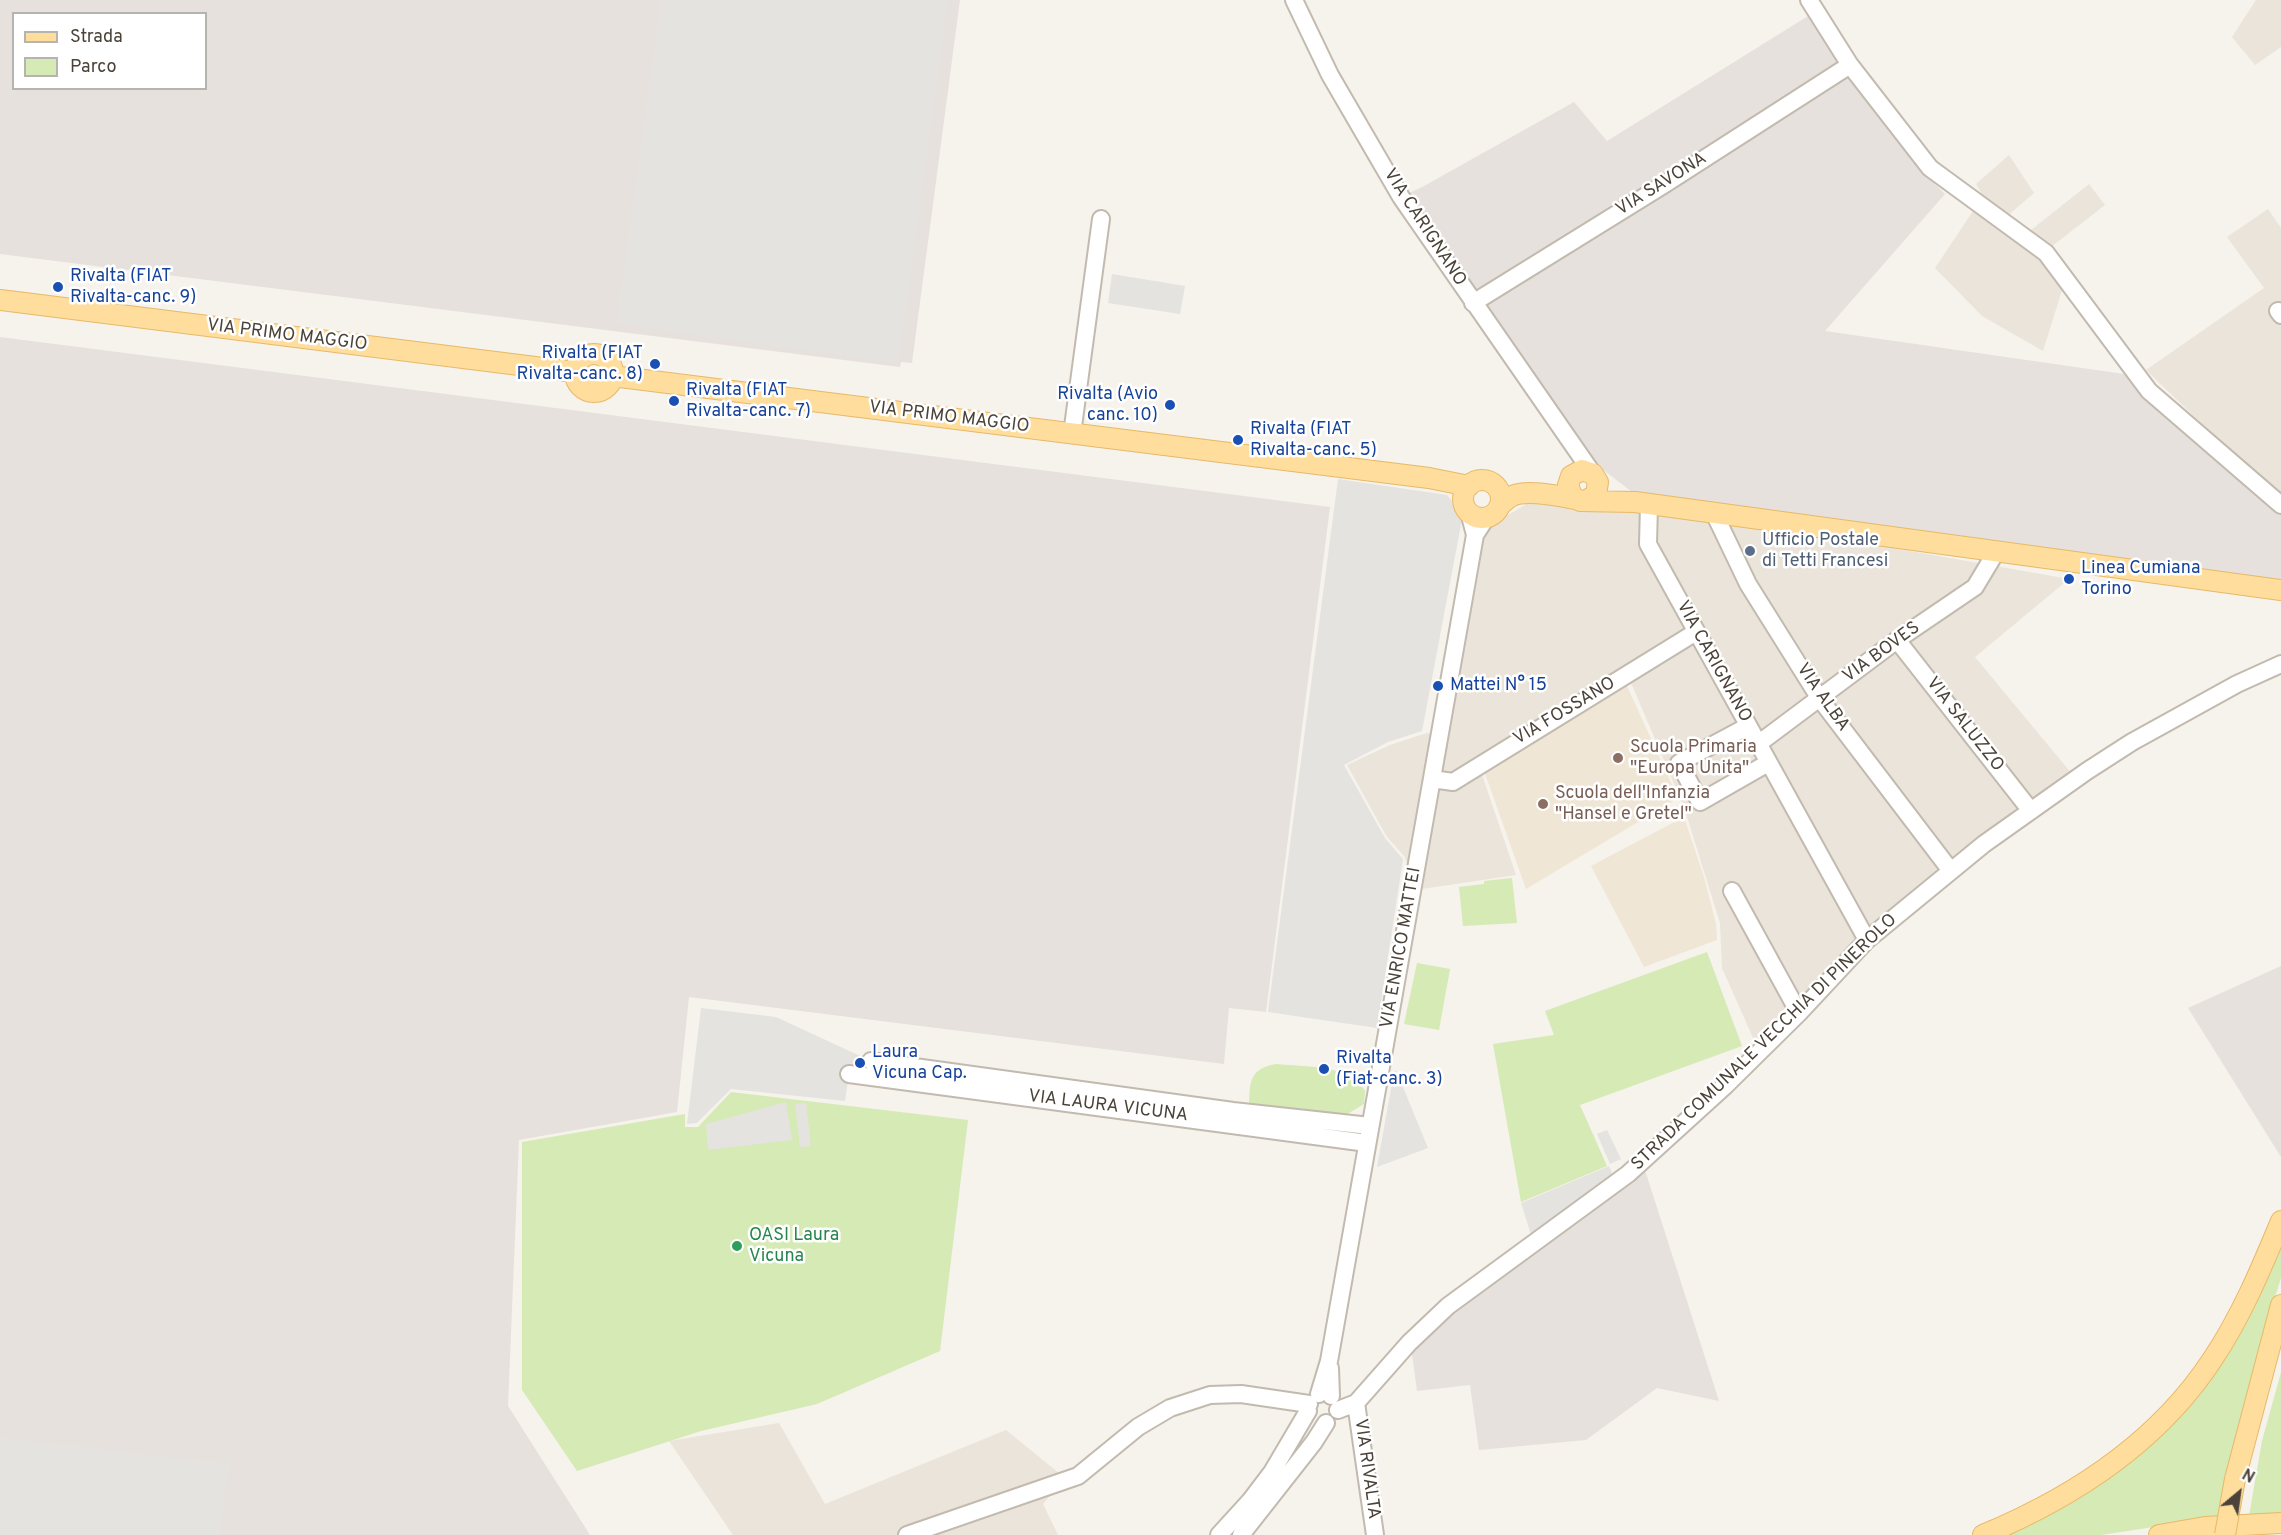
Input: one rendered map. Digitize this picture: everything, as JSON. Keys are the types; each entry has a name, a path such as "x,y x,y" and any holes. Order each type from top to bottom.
{"main road":[{"name":"VIA PRIMO MAGGIO","path":"0,300 575,372"},
{"path":"590,354 596,354 611,364 612,376 603,389 589,391 577,382 575,372 579,360 590,354"},
{"name":"VIA PRIMO MAGGIO","path":"612,376 1430,478 1481,501 1555,485 1569,479"},
{"path":"1580,500 1568,489 1569,479 1574,473 1582,470 1642,503"},
{"path":"1580,500 1596,495 1596,478"},
{"path":"1481,501 1519,494 1543,494 1580,500 1642,503 2281,590"},
{"path":"1983,1535 2030,1515 2091,1478 2127,1453 2178,1404 2212,1361 2242,1310 2281,1221"},
{"path":"2237,1535 2242,1480 2281,1305"},
{"path":"2226,1535 2256,1440 2281,1347"},
{"path":"2159,1535 2205,1527 2281,1523"}],"street":[{"name":"VIA CARIGNANO","path":"1294,0 1330,75 1401,196 1596,478"},
{"path":"1809,0 1850,65 1930,168 2046,253 2149,391 2281,505"},
{"name":"VIA SAVONA","path":"1473,303 1665,184 1850,65"},
{"path":"1072,434 1101,219"},
{"path":"1569,479 1574,466 1572,446"},
{"name":"VIA ENRICO MATTEI","path":"1323,1408 1332,1379 1329,1361 1481,501"},
{"name":"VIA CARIGNANO","path":"1642,503 1648,544 1867,940"},
{"name":"VIA ALBA","path":"1714,513 1748,584 1820,699 1951,871"},
{"name":"VIA BOVES","path":"1758,744 1898,640 1975,587 1996,552"},
{"name":"VIA FOSSANO","path":"1432,779 1453,782 1696,632"},
{"name":"VIA SALUZZO","path":"1898,640 2031,811"},
{"name":"STRADA COMUNALE VECCHIA DI PINEROLO","path":"1360,1399 1409,1343 1448,1306 1628,1174 1799,1013 1867,940 1951,871 2031,811 2132,742 2237,684 2281,664"},
{"path":"1748,726 1679,763 1700,802 1768,763"},
{"path":"1732,891 1799,1013"},
{"name":"VIA LAURA VICUNA","path":"871,1061 1233,1111 1368,1134"},
{"name":"VIA LAURA VICUNA","path":"849,1074 1231,1123 1368,1134"},
{"path":"907,1535 1078,1476 1138,1427 1170,1408 1210,1395 1241,1394 1323,1408 1360,1399"},
{"name":"VIA RIVALTA","path":"1360,1399 1376,1535"},
{"path":"1219,1535 1250,1501 1287,1449 1296,1430 1323,1408"},
{"path":"1241,1535 1314,1442 1323,1408"}],"shaded area":[{"path":"0,0 960,0 912,363 901,362 900,367 0,254"},
{"path":"661,0 948,0 898,363 617,323"},
{"path":"2256,0 2281,0 2281,47 2255,65 2232,37"},
{"path":"1813,13 1930,179 1945,194 1825,331 2124,374 2281,506 2281,590 1649,505 1572,446 1401,197 1574,102 1607,141"},
{"path":"2009,155 2034,193 1998,224 2021,238 2089,184 2105,205 2042,254 2063,287 2043,351 1982,316 1935,268 1983,196 1976,184"},
{"path":"2268,209 2281,228 2281,500 2146,370 2264,288 2227,237"},
{"path":"1112,274 1185,286 1180,314 1108,303"},
{"path":"0,337 1330,507 1266,1012 1229,1008 1224,1064 689,997 677,1112 519,1140 508,1406 590,1535 0,1535"},
{"path":"1338,479 1447,495 1463,514 1422,731 1388,742 1344,765 1385,838 1403,859 1377,1028 1268,1012"},
{"path":"1543,494 1649,505 2069,579 1975,657 2072,774 1867,940 1758,1049 1722,968 1720,923 1684,807 1626,671 1476,757 1516,875 1415,890 1405,857 1387,837 1347,765 1390,745 1427,733 1447,733 1475,535"},
{"path":"1627,686 1678,798 1526,889 1482,765 1593,702"},
{"path":"1684,817 1704,877 1716,924 1717,940 1644,967 1591,866"},
{"path":"2281,966 2281,1157 2188,1008"},
{"path":"701,1008 776,1017 871,1061 849,1074 845,1101 731,1089 697,1123 687,1124"},
{"path":"1396,1070 1428,1148 1377,1167 1394,1072"},
{"path":"786,1102 792,1140 708,1150 706,1124"},
{"path":"806,1103 811,1146 800,1147 795,1104"},
{"path":"1607,1130 1621,1159 1610,1164 1597,1134"},
{"path":"1609,1166 1613,1175 1532,1238 1521,1203"},
{"path":"1644,1167 1719,1401 1657,1388 1586,1440 1479,1450 1470,1385 1417,1391 1411,1347 1449,1311"},
{"path":"779,1423 825,1504 1006,1430 1065,1478 1043,1504 1058,1535 733,1535 669,1441"},
{"path":"0,1438 229,1464 219,1535 0,1535"}],"green space":[{"path":"1512,878 1517,923 1463,926 1459,887"},
{"path":"1707,952 1742,1046 1580,1105 1607,1166 1521,1202 1493,1044 1554,1035 1545,1011"},
{"path":"1417,963 1450,969 1439,1030 1404,1024"},
{"path":"1276,1064 1326,1068 1349,1076 1365,1091 1364,1104 1339,1119 1249,1108 1252,1078 1260,1069"},
{"name":"OASI Laura Vicuna","path":"731,1092 968,1120 940,1351 817,1404 701,1431 577,1471 522,1390 522,1142 685,1114 685,1127 698,1127"},
{"path":"2281,1240 2281,1278 2265,1329 2219,1517 2101,1535 2002,1535 2061,1509 2095,1486 2183,1409"},
{"path":"2281,1372 2281,1516 2249,1516 2262,1441"}],"place":[{"name":"Rivalta (FIAT Rivalta-canc. 9)","path":"58,287"},
{"name":"Rivalta (FIAT Rivalta-canc. 8)","path":"655,364"},
{"name":"Rivalta (FIAT Rivalta-canc. 7)","path":"674,401"},
{"name":"Rivalta (Avio canc. 10)","path":"1170,405"},
{"name":"Rivalta (FIAT Rivalta-canc. 5)","path":"1238,440"},
{"name":"Ufficio Postale di Tetti Francesi","path":"1750,551"},
{"name":"Linea Cumiana Torino","path":"2069,579"},
{"name":"Mattei N° 15","path":"1438,686"},
{"name":"Scuola Primaria \"Europa Unita\"","path":"1618,758"},
{"name":"Scuola dell'Infanzia \"Hansel e Gretel\"","path":"1543,804"},
{"name":"Laura Vicuna Cap.","path":"860,1063"},
{"name":"Rivalta (Fiat-canc. 3)","path":"1324,1069"},
{"name":"OASI Laura Vicuna","path":"737,1246"}]}
